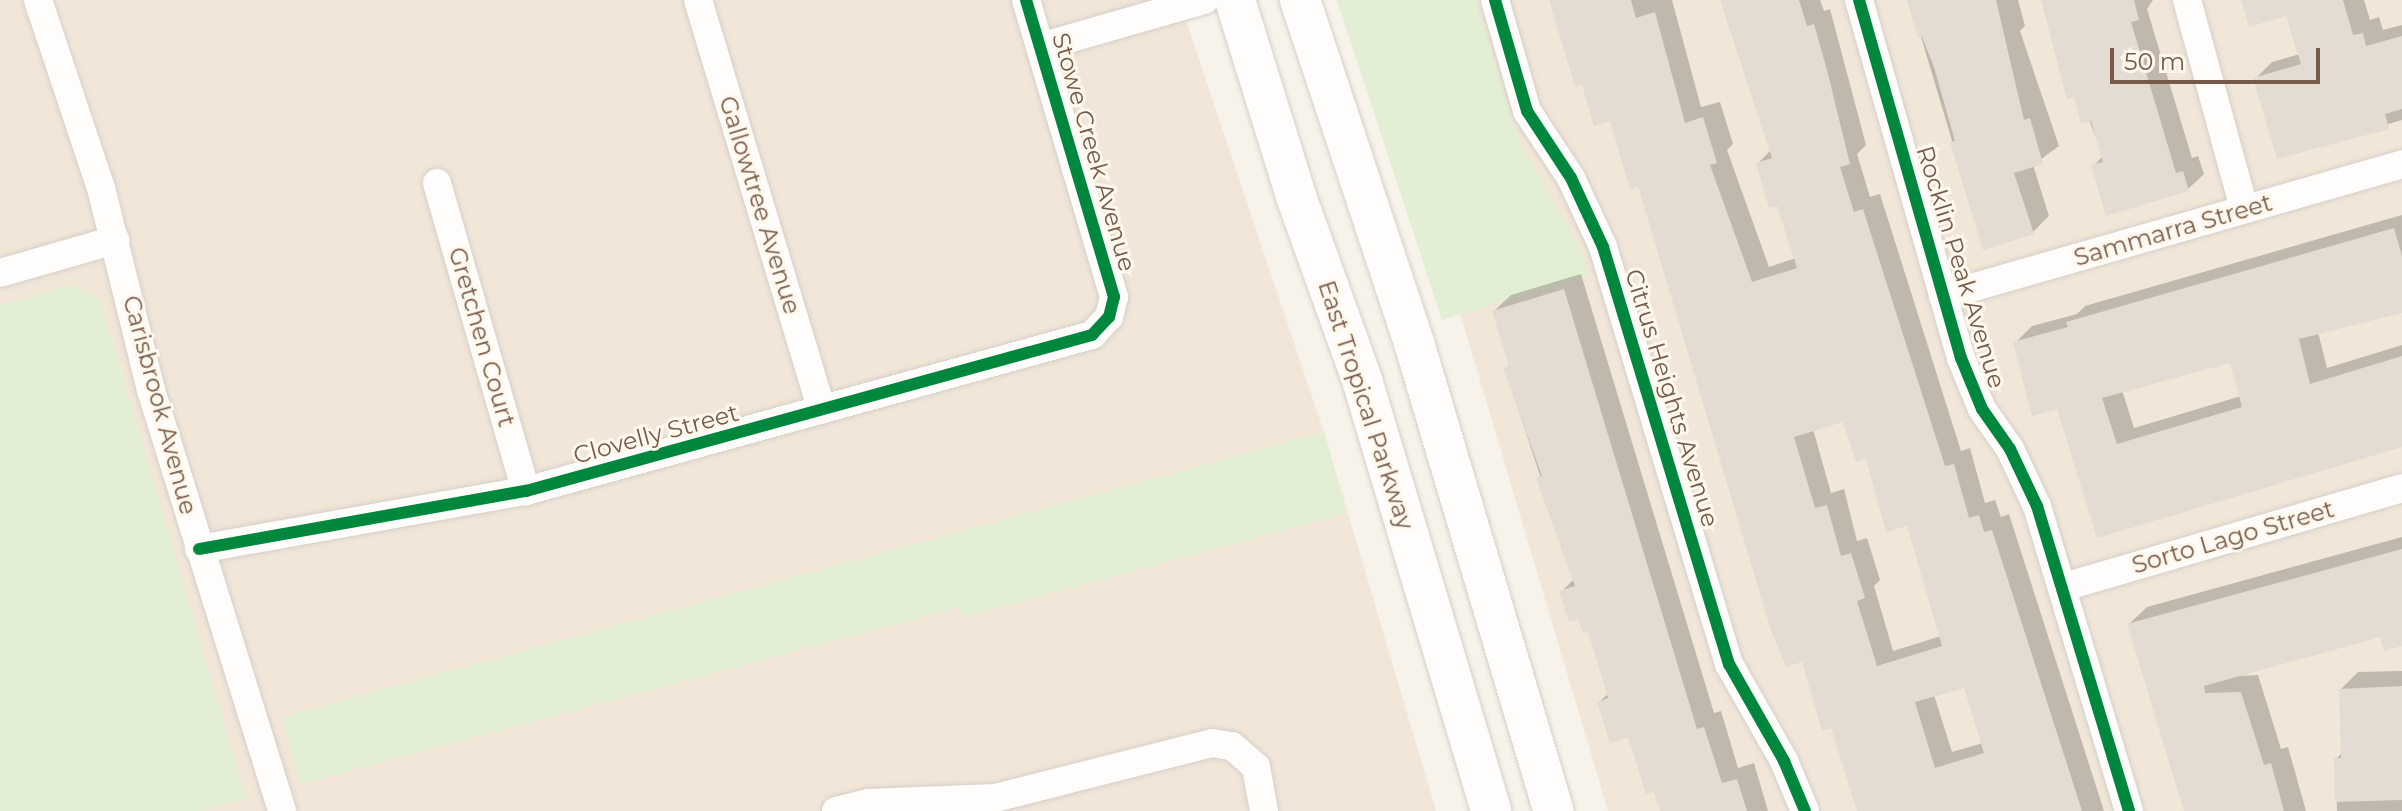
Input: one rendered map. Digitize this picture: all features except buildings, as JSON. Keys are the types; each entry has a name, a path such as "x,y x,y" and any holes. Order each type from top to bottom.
{"main road":[{"name":"East Tropical Parkway","path":"1235,0 1292,185 1362,380 1491,811"},
{"path":"1300,0 1415,346 1554,811"}],"street":[{"name":"Carisbrook Avenue","path":"38,0 115,240 151,390 282,811"},
{"name":"Gallowtree Avenue","path":"698,0 822,410"},
{"name":"Stowe Creek Avenue","path":"1026,0 1114,297 1109,317"},
{"path":"1040,47 1204,0"},
{"name":"Citrus Heights Avenue","path":"1495,0 1527,111 1571,178 1603,247 1729,664 1784,761 1805,811"},
{"name":"Rocklin Peak Avenue","path":"1859,0 1943,296 1971,383 2037,506 2064,587 2129,811"},
{"path":"2187,0 2244,209"},
{"name":"Sammarra Street","path":"1943,296 2402,164"},
{"name":"Gretchen Court","path":"437,183 526,491"},
{"path":"0,273 115,240"},
{"name":"Clovelly Street","path":"199,549 526,491 1092,335 1109,317"},
{"name":"Sorto Lago Street","path":"2064,587 2402,488"},
{"path":"836,811 995,798 1191,745 1232,746 1256,767 1264,811"}],"shaded area":[{"path":"0,0 1179,0 1324,432 1436,811 0,811"},
{"path":"1367,0 2402,0 2402,811 1608,811"}],"green space":[{"path":"1337,0 1476,0 1520,144 1582,251 1588,275 1442,320"},
{"path":"74,285 100,299 246,799 198,811 0,811 0,305"},
{"path":"1324,432 1347,513 963,617 960,607 300,784 282,717"}],"cycle path":[{"path":"199,549 526,491 1092,335 1109,317 1114,297 1026,0"},
{"path":"1495,0 1527,111 1571,178 1603,247 1729,664 1784,761 1805,811"},
{"path":"1859,0 1961,358 1982,409 2010,449 2037,506 2129,811"}]}
